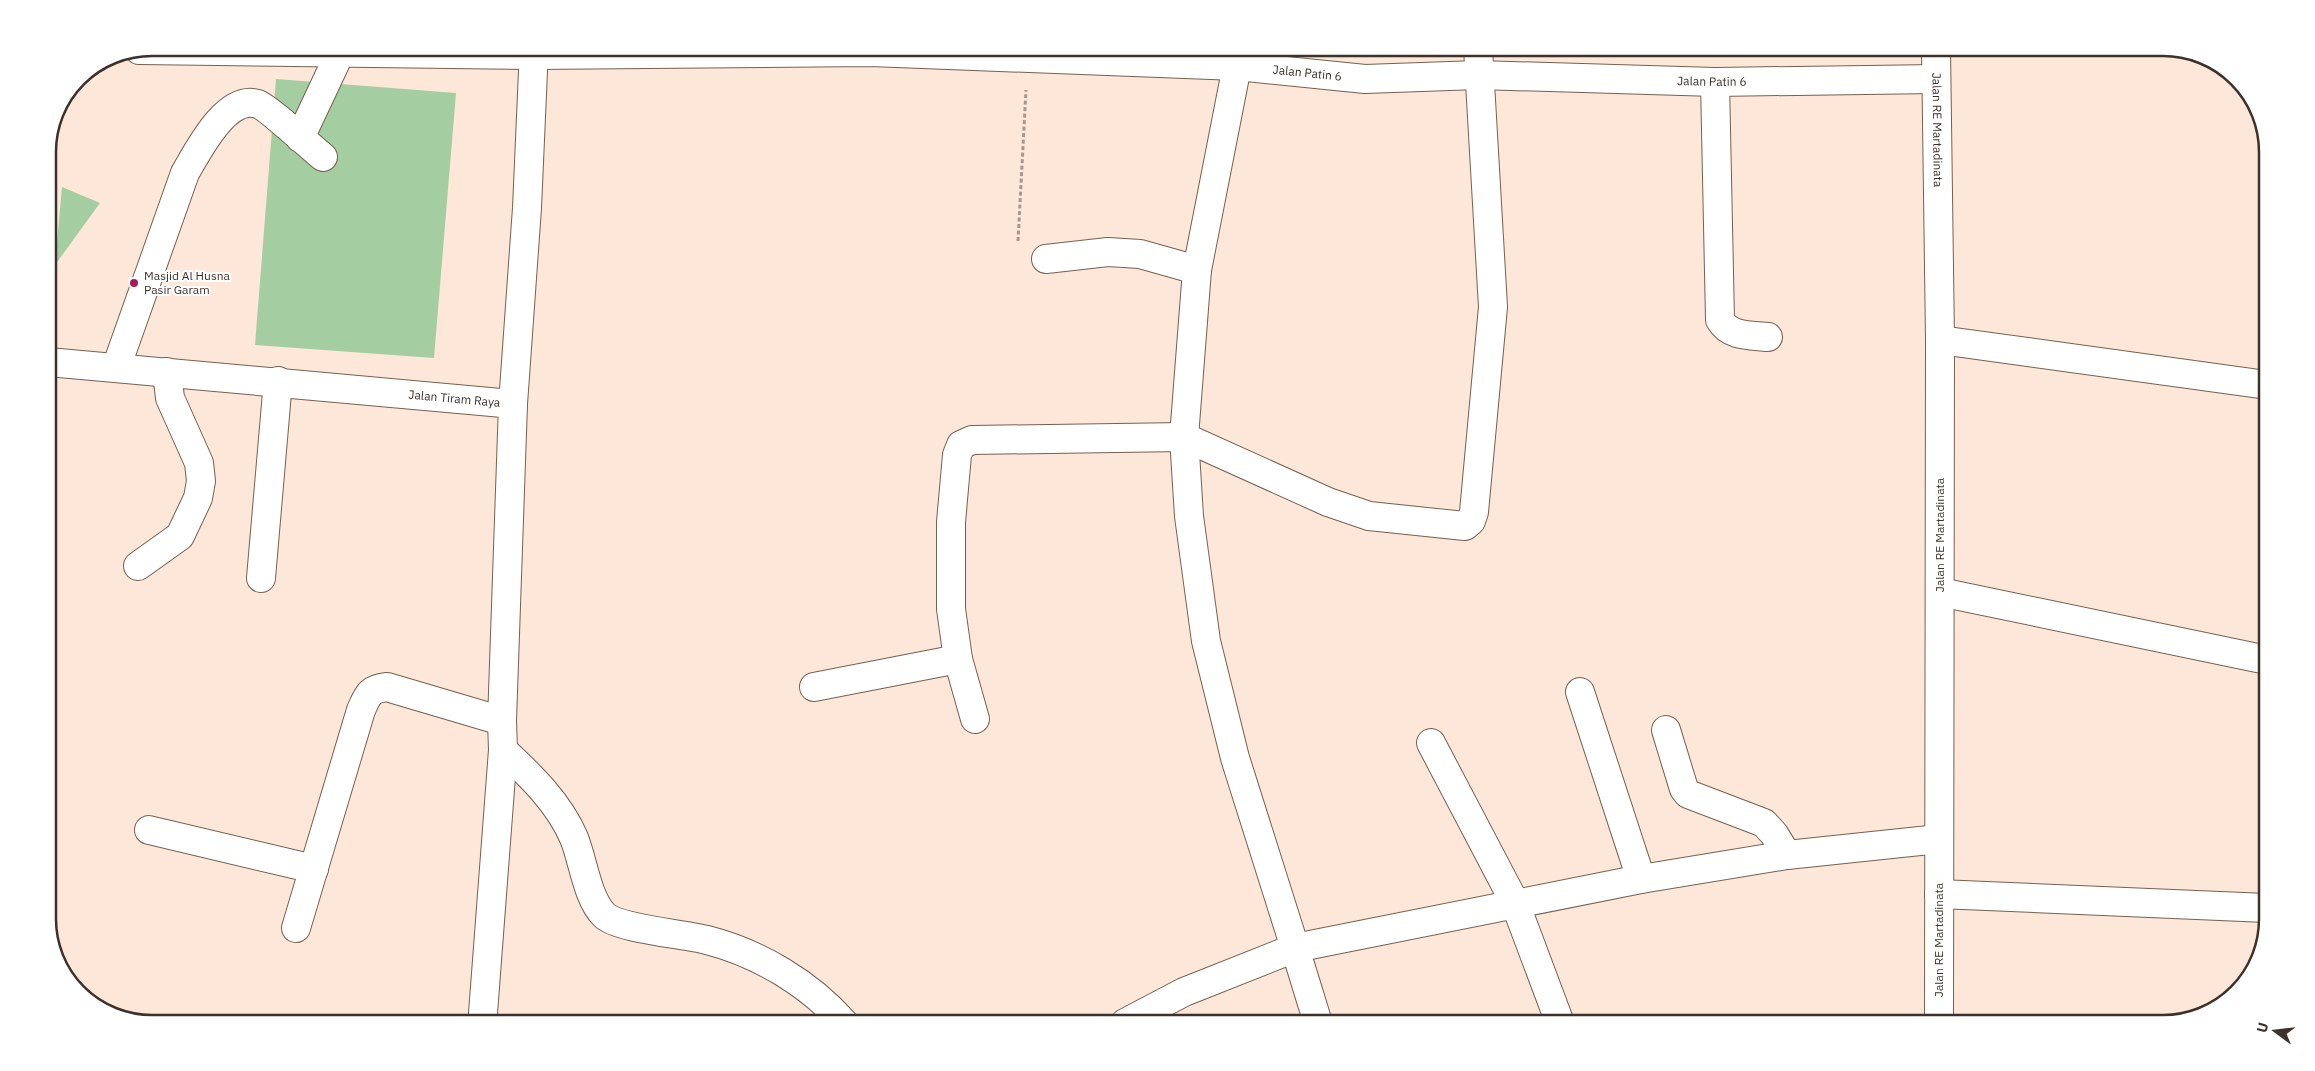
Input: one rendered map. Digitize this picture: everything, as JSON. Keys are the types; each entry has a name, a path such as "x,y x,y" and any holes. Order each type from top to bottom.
{"street":[{"path":"300,138 339,56"},
{"name":"Jalan Tiram Raya","path":"56,363 278,381 513,404 527,208 534,56"},
{"name":"Jalan Patin 6","path":"1005,56 1237,57 1365,79 1478,75 1715,82 1936,79"},
{"path":"975,719 958,659 951,609 951,522 957,455 961,444 972,440 1184,437 1328,502 1369,516 1465,526 1471,521 1474,512 1493,307 1478,56"},
{"name":"Jalan RE Martadinata","path":"1936,56 1940,340 1939,1015"},
{"path":"1237,57 1197,270 1184,437 1189,516 1206,641 1235,758 1315,1015"},
{"path":"1715,82 1720,320 1725,329 1735,333 1768,337"},
{"path":"116,368 185,173 199,148 229,110 243,103 259,104 323,157"},
{"path":"1046,258 1108,252 1124,253 1148,256 1197,270"},
{"path":"1940,340 2259,385"},
{"path":"138,566 180,536 198,498 201,481 199,463 170,398 167,372"},
{"path":"261,578 278,381"},
{"path":"483,1015 503,750 502,721 513,404"},
{"path":"1940,592 2259,658"},
{"path":"814,687 958,659"},
{"path":"296,928 361,710 367,696 375,688 387,687 502,721"},
{"path":"1580,692 1641,879"},
{"path":"1666,730 1684,789 1688,794 1764,823 1774,834 1787,855"},
{"path":"1431,743 1515,903 1557,1015"},
{"path":"503,750 534,778 556,807 574,837 594,898 605,916 626,926 708,940 765,962 798,982 828,1005 836,1015"},
{"path":"149,830 314,869"},
{"path":"1142,1015 1184,992 1295,948 1641,879 1787,855 1939,839"},
{"path":"1939,894 2259,908"}],"path":[{"path":"1027,57 1017,246 1027,257 1046,258"}],"green space":[{"path":"276,79 456,93 434,358 255,345"},
{"path":"62,187 100,203 56,264"}],"place":[{"name":"Masjid Al Husna Pasir Garam","path":"134,283"}]}
